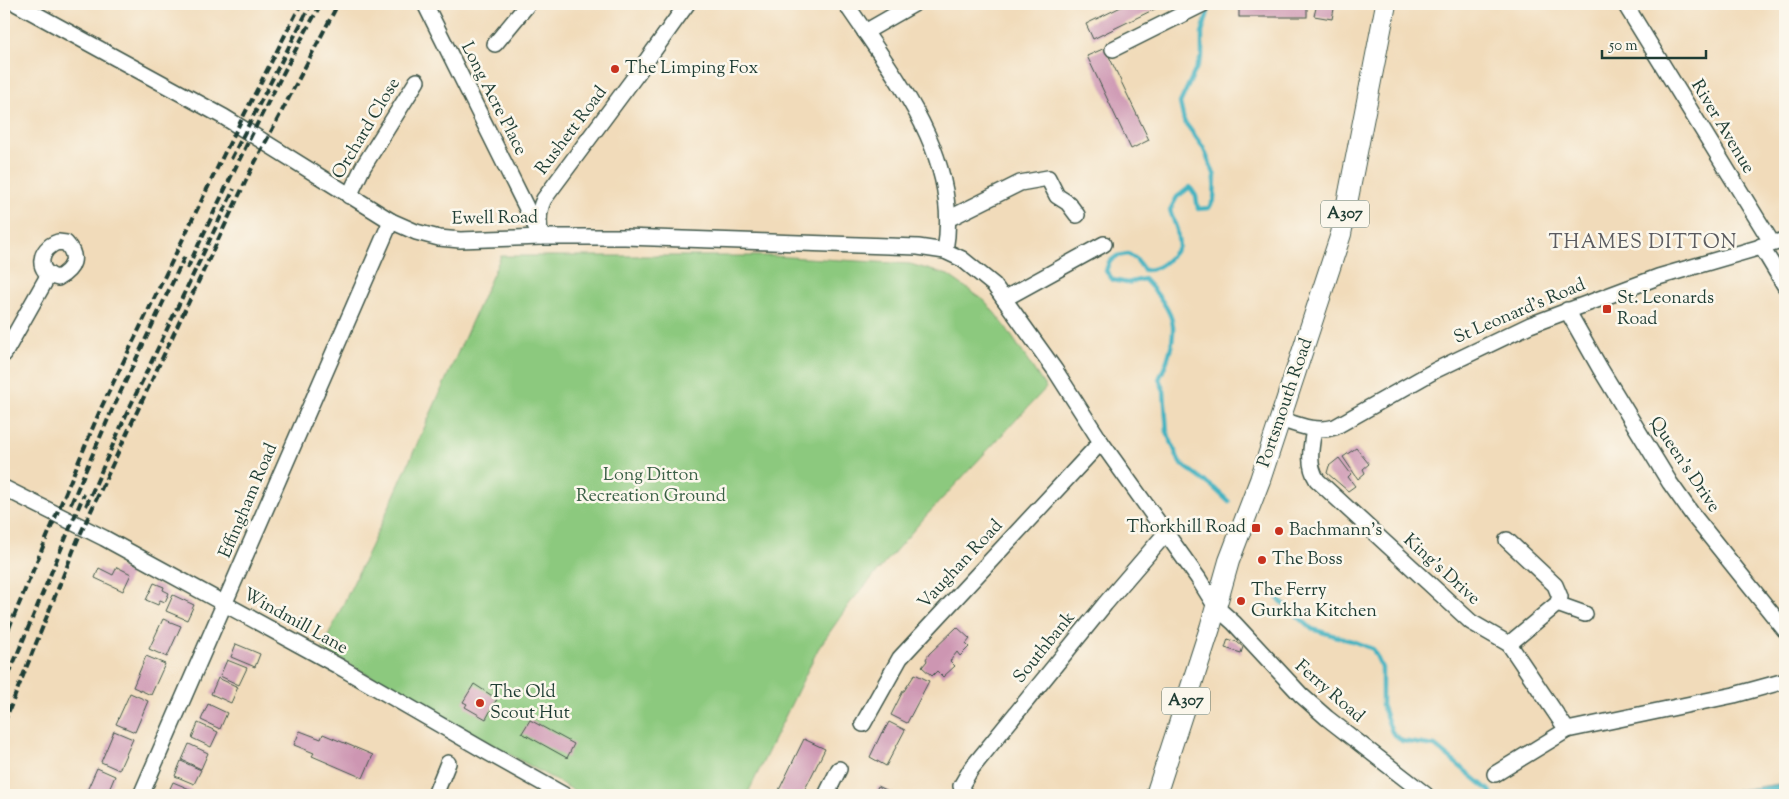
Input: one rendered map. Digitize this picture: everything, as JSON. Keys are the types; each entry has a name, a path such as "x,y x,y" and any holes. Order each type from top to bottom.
{"main road":[{"name":"Portsmouth Road","path":"1156,795 1216,608 1229,561 1260,480 1341,234 1386,4"}],"street":[{"name":"Ewell Road","path":"17,4 224,118 349,196 392,221 416,232 440,238 460,240 541,237 625,237 856,244 918,247 945,251"},
{"name":"Long Acre Place","path":"425,4 541,237"},
{"path":"495,44 528,4"},
{"name":"Rushett Road","path":"541,237 538,226 539,214 544,198 638,74 687,4"},
{"path":"846,4 912,104 930,138 941,169 948,219 948,236 945,251 970,264 994,285 1055,370 1101,442 1198,578 1216,608"},
{"path":"865,32 914,4"},
{"path":"1113,49 1203,4"},
{"name":"River Avenue","path":"1625,4 1773,243 1785,286"},
{"name":"Orchard Close","path":"349,196 363,168 417,81"},
{"path":"948,219 1020,183 1048,178 1057,196 1068,203 1077,215"},
{"name":"Effingham Road","path":"141,795 392,221"},
{"name":"St Leonard's Road","path":"1280,419 1314,430 1335,427 1436,370 1530,325 1658,277 1773,243"},
{"path":"1004,300 1104,244"},
{"path":"4,354 48,276"},
{"name":"Queen's Drive","path":"1567,310 1670,483 1692,514 1785,630"},
{"name":"King's Drive","path":"1314,430 1310,461 1312,472 1317,480 1471,622 1510,644 1567,730"},
{"name":"Vaughan Road","path":"863,724 900,658 1101,442"},
{"name":"Windmill Lane","path":"4,488 96,534 340,667 564,795"},
{"name":"Southbank","path":"964,793 963,781 971,768 1105,604 1166,533"},
{"path":"1507,540 1555,586 1560,597 1557,604 1510,644"},
{"path":"1557,604 1585,614"},
{"name":"Ferry Road","path":"1216,608 1234,623 1301,695 1327,718 1426,795"},
{"path":"1495,774 1567,730 1616,718 1734,695 1785,681"},
{"path":"435,795 448,763"},
{"path":"826,795 839,769"}],"green space":[{"name":"Long Ditton Recreation Ground","path":"501,256 771,256 910,264 948,275 985,301 1005,326 1046,388 925,517 850,603 818,649 747,795 582,795 322,649 384,518"}],"water":[{"path":"1785,783 1785,795 1705,795"}],"building":[{"path":"1127,4 1165,4 1093,39 1086,24"},
{"path":"1239,4 1307,4 1307,17 1239,17"},
{"path":"1317,4 1335,4 1332,19 1314,16"},
{"path":"1105,48 1149,140 1131,149 1087,56"},
{"path":"1356,448 1369,464 1363,469 1365,473 1358,479 1343,457"},
{"path":"1339,458 1351,474 1348,477 1355,486 1348,491 1327,473 1329,466"},
{"path":"117,567 131,574 123,591 95,578 99,568 113,575"},
{"path":"154,583 164,587 163,590 169,593 165,602 160,600 158,605 146,600"},
{"path":"173,595 194,605 187,620 166,611"},
{"path":"163,619 181,626 167,657 149,649"},
{"path":"957,627 970,639 966,644 969,647 960,656 957,652 950,661 955,666 943,677 937,671 932,676 922,667 927,661 926,659"},
{"path":"1228,639 1237,642 1243,647 1241,653 1225,648"},
{"path":"236,644 260,654 255,667 231,657"},
{"path":"146,656 165,664 151,695 133,687"},
{"path":"227,660 247,668 239,685 220,676"},
{"path":"915,674 929,681 907,723 891,715 903,691"},
{"path":"218,678 238,687 231,703 211,694"},
{"name":"The Old Scout Hut","path":"474,684 497,699 486,719 465,707 467,704 463,702"},
{"path":"130,693 148,701 135,732 116,724"},
{"path":"208,704 227,713 220,729 201,720"},
{"path":"530,720 574,744 567,758 522,733"},
{"path":"889,722 905,730 886,766 870,757"},
{"path":"198,723 218,732 211,747 192,738"},
{"path":"114,731 133,739 119,770 101,762"},
{"path":"300,731 321,739 323,734 373,755 363,778 312,756 314,753 294,745"},
{"path":"804,739 825,749 802,795 789,795 779,790"},
{"path":"189,744 208,753 201,769 182,760"},
{"path":"181,761 201,770 194,784 175,776"},
{"path":"97,768 115,776 107,795 85,795"},
{"path":"173,782 192,790 190,795 167,795"},
{"path":"878,786 897,795 874,795"}],"waterway":[{"path":"1208,12 1202,33 1202,56 1180,103 1184,121 1203,147 1215,176 1214,199 1209,208 1198,209 1196,196 1190,187 1177,197 1170,210 1177,230 1179,246 1169,259 1160,266 1144,270 1136,259 1128,254 1117,256 1109,262 1106,271 1113,280 1127,283 1144,279 1158,295 1170,314 1173,326 1171,346 1159,379 1164,391 1167,432 1180,463 1214,488 1229,502"},
{"path":"1272,593 1312,629 1373,649 1382,668 1382,705 1392,732 1402,741 1435,746 1491,792 1491,795"}],"railway":[{"path":"4,640 101,408 224,154 301,4"},
{"path":"231,159 311,4"},
{"path":"187,269 268,102 321,4"},
{"path":"4,723 78,539 134,418 251,170 338,4"},
{"path":"86,506 126,415 234,189"},
{"path":"71,504 112,410 185,256"},
{"path":"4,686 84,494"}],"place":[{"name":"The Limping Fox","path":"615,69"},
{"name":"St. Leonards Road","path":"1607,309"},
{"name":"Thorkhill Road","path":"1256,528"},
{"name":"Bachmann's","path":"1279,531"},
{"name":"The Boss","path":"1262,560"},
{"name":"The Ferry Gurkha Kitchen","path":"1241,601"},
{"name":"The Old Scout Hut","path":"480,703"}],"district":[{"name":"THAMES DITTON","path":"1643,243"}]}
